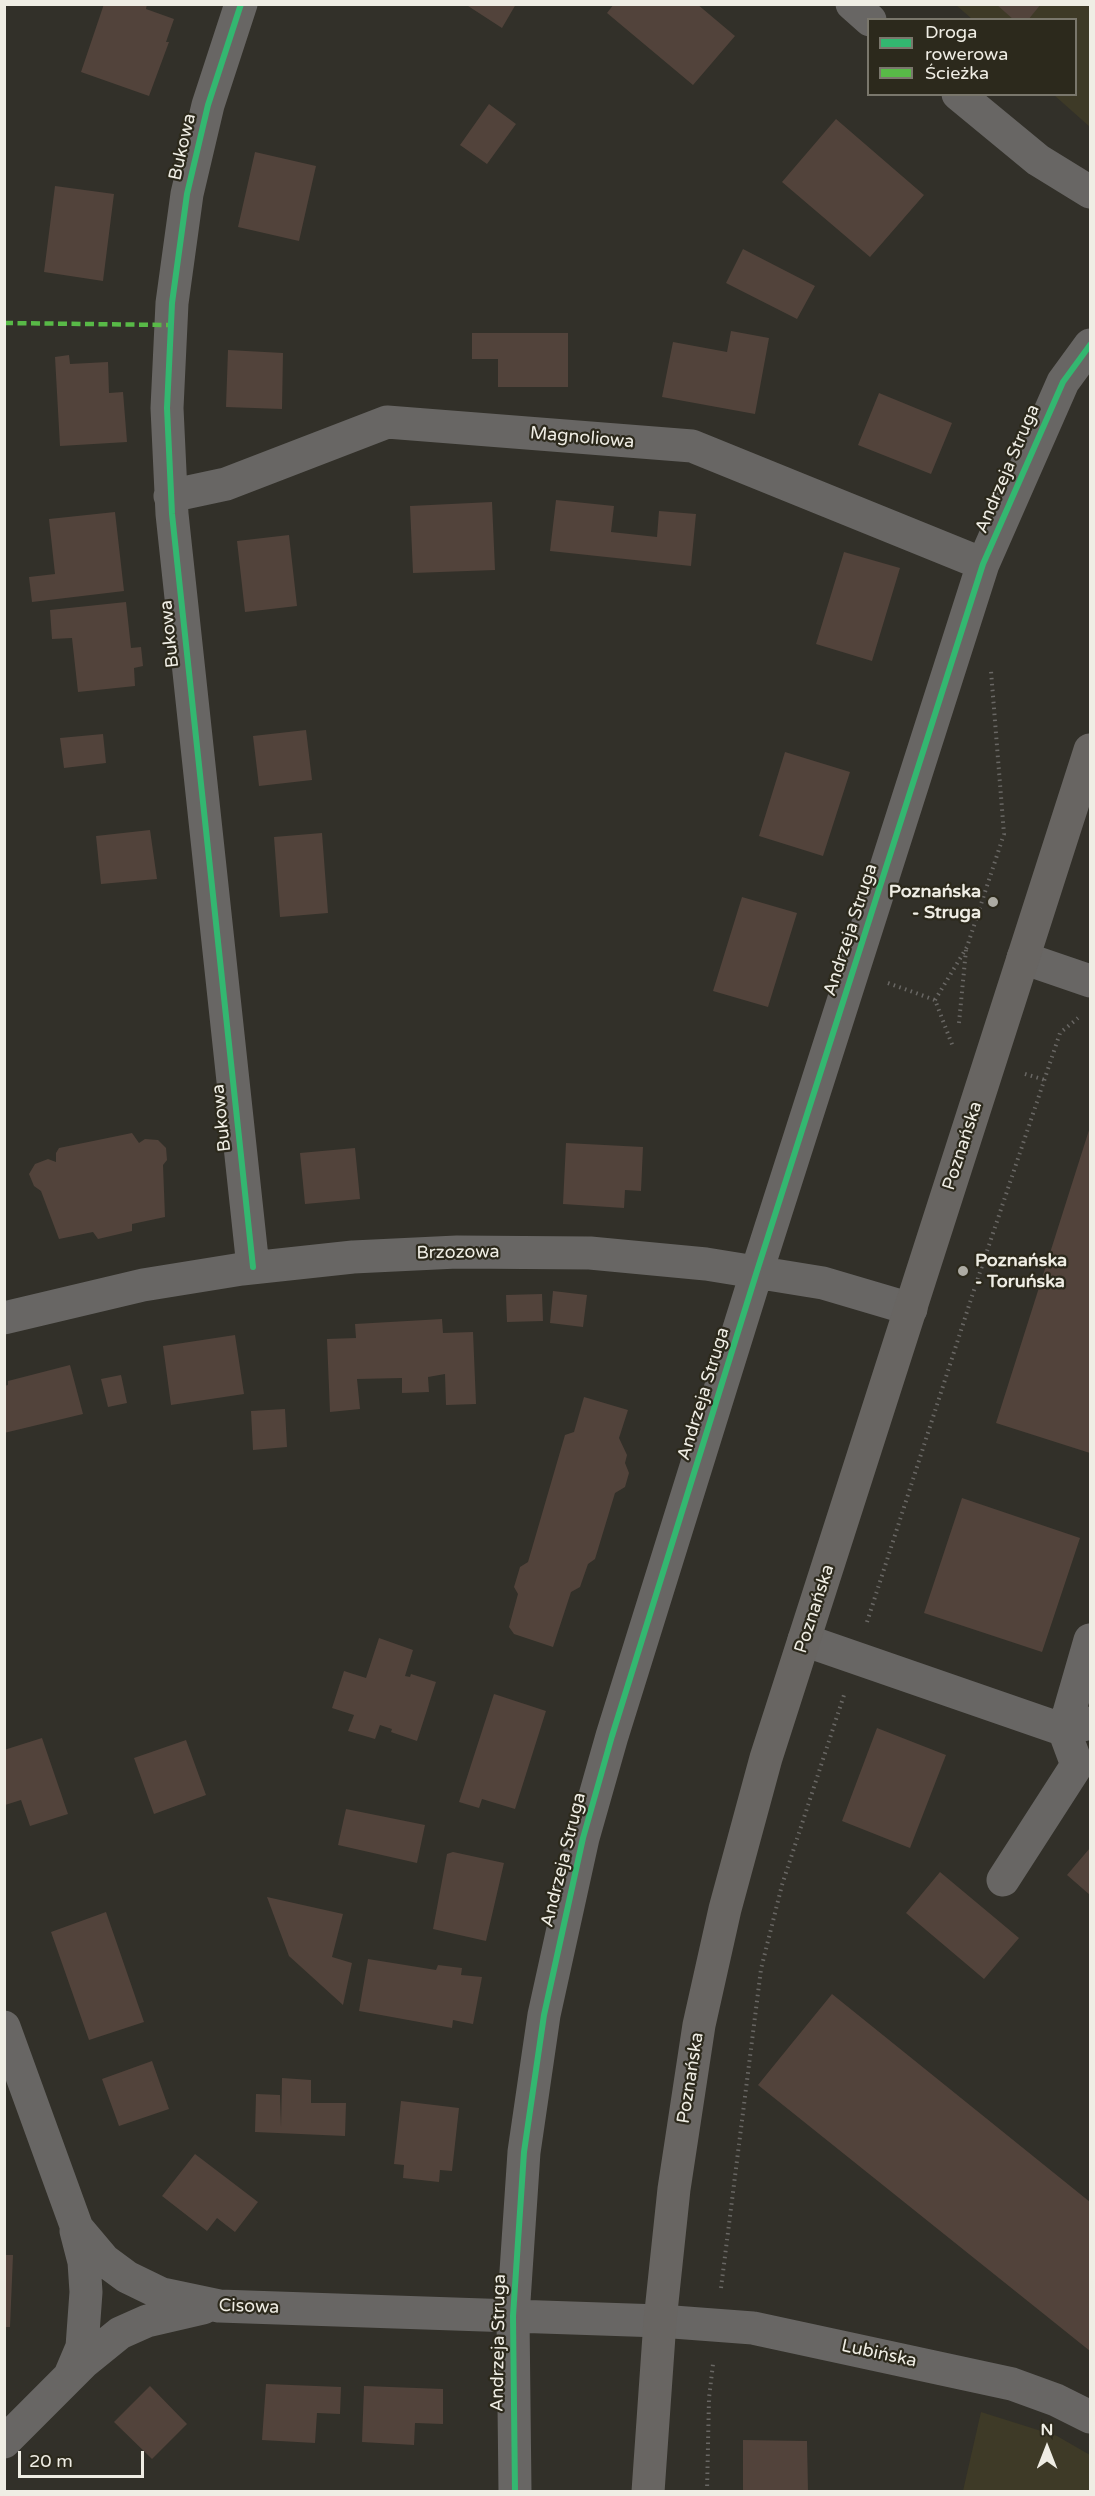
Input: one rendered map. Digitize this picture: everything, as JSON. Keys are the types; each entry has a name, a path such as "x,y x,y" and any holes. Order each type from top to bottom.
{"main road":[{"name":"Poznańska","path":"648,2492 660,2321 680,2147 708,1984 746,1828 804,1640 1090,750"}],"street":[{"name":"Bukowa","path":"241,4 199,139 177,256 167,388 170,496 254,1267"},
{"path":"852,4 868,18"},
{"path":"960,96 1038,160 1090,192"},
{"name":"Andrzeja Struga","path":"515,2492 513,2316 519,2213 532,2092 544,2015 572,1882 612,1736 757,1271 983,564 1063,382 1090,345"},
{"name":"Magnoliowa","path":"170,496 226,484 387,422 692,446 983,564"},
{"path":"1023,958 1090,981"},
{"name":"Brzozowa","path":"4,1318 143,1286 254,1267 407,1253 549,1252 636,1257 757,1271 823,1283 911,1309"},
{"path":"804,1640 1077,1727"},
{"path":"1003,1880 1077,1765 1077,1727 1090,1640"},
{"name":"Cisowa","path":"4,2027 72,2219 90,2246 127,2277 162,2294 219,2306 660,2321"},
{"path":"67,2379 81,2350 86,2303 84,2262 72,2219"},
{"path":"4,2442 99,2349 133,2326 166,2315 219,2306"},
{"name":"Lubińska","path":"660,2321 778,2332 998,2381 1051,2398 1090,2417"}],"path":[{"path":"958,1030 967,946 1004,834 991,670"},
{"path":"935,1000 967,946"},
{"path":"854,970 935,1000 956,1054 957,1042"},
{"path":"707,2492 709,2398 740,2123 761,1969 782,1885 1060,1033 1080,1017"},
{"path":"990,1064 1045,1080"}],"shaded area":[{"path":"956,5 1090,5 1090,127 1055,96 1077,96 1077,18 971,18"},
{"path":"981,2412 1057,2436 1090,2455 1090,2491 963,2491"}],"building":[{"path":"104,4 147,4 146,9 174,19 166,42 169,42 149,96 81,72"},
{"path":"465,4 516,4 502,28"},
{"path":"614,4 697,4 735,36 693,85 607,13"},
{"path":"996,4 1041,4 1030,18 1012,18"},
{"path":"489,104 516,124 487,164 460,145"},
{"path":"836,119 924,195 870,257 782,182"},
{"path":"255,152 316,166 299,241 238,227"},
{"path":"55,186 114,194 103,281 44,272"},
{"path":"743,249 815,286 797,319 726,283"},
{"path":"731,331 769,338 755,414 662,397 673,342 727,352"},
{"path":"472,333 568,333 568,387 498,387 498,359 472,359"},
{"path":"228,350 283,353 282,409 226,407"},
{"path":"69,355 70,364 108,362 109,393 123,392 127,442 60,446 55,357"},
{"path":"879,393 952,423 931,474 858,445"},
{"path":"556,500 614,506 611,532 657,537 659,511 696,514 691,566 550,551"},
{"path":"492,502 495,570 413,573 410,506"},
{"path":"115,512 124,591 32,602 29,577 55,574 49,519"},
{"path":"289,535 297,606 245,612 237,541"},
{"path":"844,552 900,568 872,661 816,644"},
{"path":"126,602 131,648 141,647 143,666 134,668 135,686 78,692 72,638 52,639 50,610"},
{"path":"306,730 312,780 259,786 253,736"},
{"path":"103,734 106,763 64,768 60,738"},
{"path":"785,752 850,772 823,856 759,836"},
{"path":"150,830 157,879 101,884 96,836"},
{"path":"322,833 328,913 280,917 274,837"},
{"path":"742,897 797,913 768,1007 713,991"},
{"path":"1090,1127 1090,1453 996,1423"},
{"path":"132,1133 139,1143 145,1139 158,1140 166,1148 167,1160 163,1165 165,1217 132,1224 132,1231 98,1239 93,1232 59,1239 41,1191 34,1186 29,1174 35,1164 48,1159 56,1162 56,1153 59,1148"},
{"path":"566,1143 643,1147 641,1191 625,1190 624,1208 563,1204"},
{"path":"355,1148 360,1199 305,1204 300,1153"},
{"path":"553,1291 587,1295 583,1327 550,1323"},
{"path":"542,1294 543,1321 507,1322 506,1295"},
{"path":"442,1319 443,1333 473,1332 476,1404 446,1405 445,1374 428,1377 429,1392 402,1393 402,1378 357,1379 360,1409 330,1412 327,1339 356,1338 355,1324"},
{"path":"235,1335 244,1394 171,1405 163,1346"},
{"path":"70,1365 83,1414 4,1433 4,1386 8,1385 8,1381"},
{"path":"121,1375 127,1403 108,1407 101,1379"},
{"path":"584,1397 628,1410 619,1438 627,1455 625,1463 629,1473 625,1487 615,1493 595,1559 588,1564 580,1587 571,1592 553,1647 514,1634 509,1627 518,1594 514,1587 520,1567 528,1562 565,1435 574,1432"},
{"path":"285,1409 287,1447 253,1450 251,1411"},
{"path":"962,1498 1080,1538 1042,1652 924,1613"},
{"path":"379,1638 413,1650 405,1676 410,1677 411,1674 436,1682 417,1741 391,1732 392,1729 380,1725 375,1739 348,1731 354,1715 332,1708 344,1671 366,1678"},
{"path":"494,1694 546,1711 515,1809 482,1799 479,1808 459,1802"},
{"path":"877,1728 946,1755 910,1848 842,1821"},
{"path":"42,1738 68,1814 30,1826 21,1800 5,1805 4,1750"},
{"path":"186,1740 206,1795 154,1814 134,1758"},
{"path":"346,1809 425,1825 417,1863 338,1845"},
{"path":"1090,1848 1090,1895 1067,1875"},
{"path":"453,1852 504,1863 486,1941 433,1929 447,1854"},
{"path":"940,1872 1019,1938 984,1979 906,1913"},
{"path":"267,1897 343,1914 332,1957 352,1963 343,2005 289,1956"},
{"path":"106,1912 144,2022 89,2040 51,1932"},
{"path":"368,1959 436,1970 438,1965 462,1968 461,1975 482,1977 473,2024 453,2020 452,2028 359,2011"},
{"path":"832,1994 1090,2202 1090,2351 758,2085"},
{"path":"152,2061 169,2109 119,2126 102,2079"},
{"path":"282,2078 311,2080 311,2103 346,2103 345,2136 255,2132 256,2094 280,2095 281,2127"},
{"path":"401,2101 459,2108 452,2171 440,2170 439,2182 403,2178 404,2165 394,2164"},
{"path":"195,2154 258,2202 235,2232 217,2218 207,2231 162,2196"},
{"path":"4,2255 13,2255 10,2327 4,2327"},
{"path":"266,2384 341,2387 340,2414 317,2413 315,2443 262,2440"},
{"path":"150,2386 187,2424 152,2459 114,2422"},
{"path":"364,2386 443,2389 443,2424 415,2423 414,2445 362,2442"},
{"path":"743,2440 807,2441 808,2492 743,2492"}],"marked path":[{"path":"4,323 170,325"}],"cycle path":[{"path":"241,4 208,105 187,194 172,303 167,408 172,514 253,1267"},
{"path":"515,2492 513,2316 524,2152 544,2015 583,1838 612,1736 757,1271 983,564 1063,382 1090,345"}],"place":[{"name":"Poznańska - Struga","path":"993,902"},
{"name":"Poznańska - Toruńska","path":"963,1271"}]}
